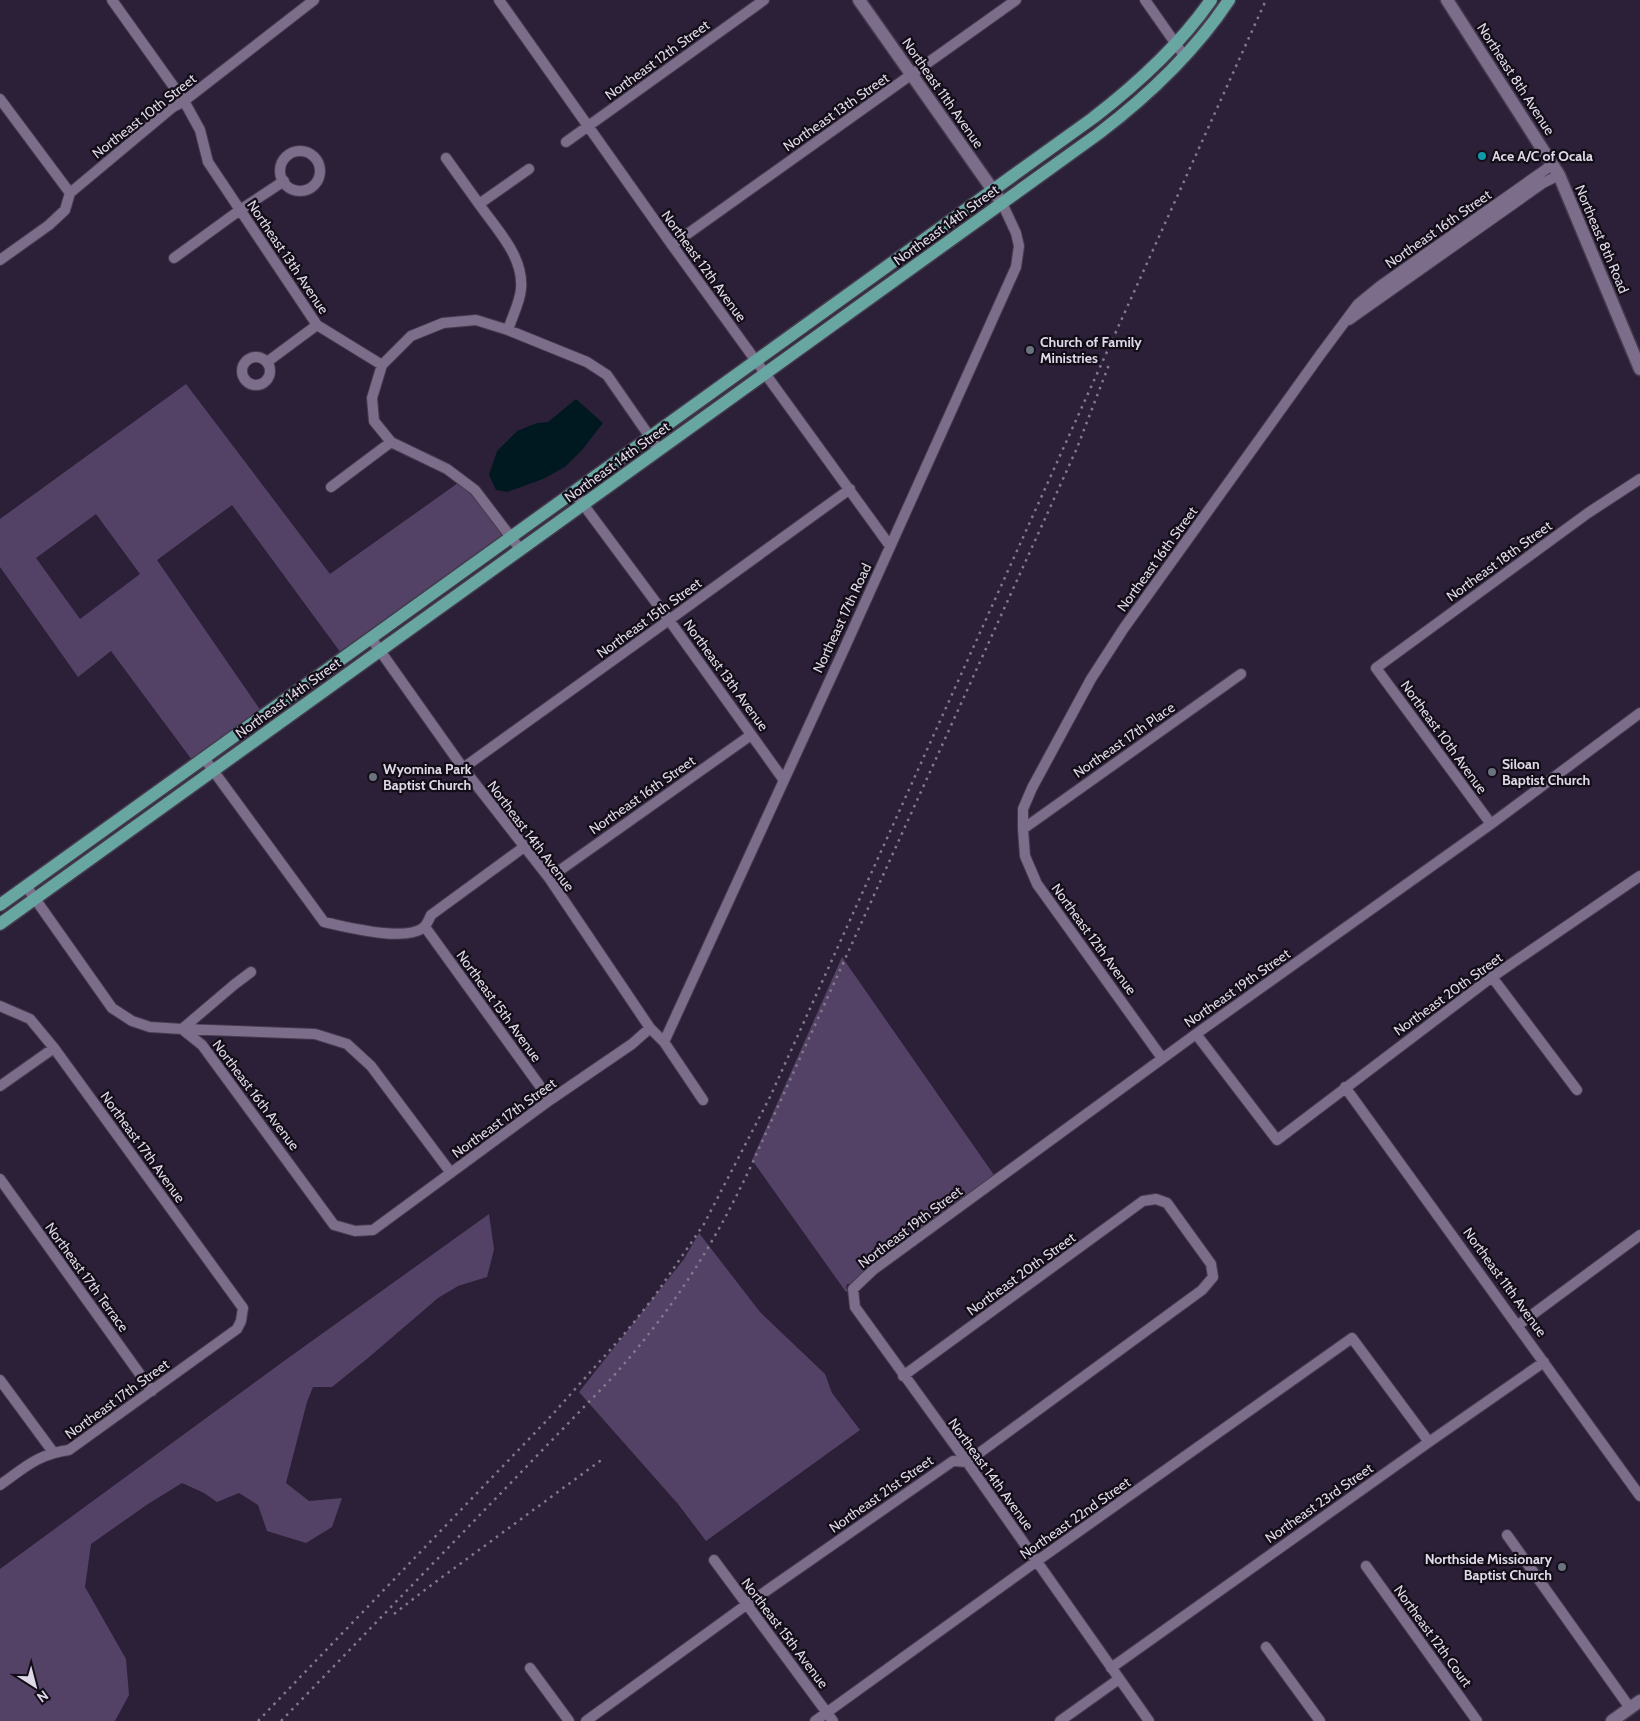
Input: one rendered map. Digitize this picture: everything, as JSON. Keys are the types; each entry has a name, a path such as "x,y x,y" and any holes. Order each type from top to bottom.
{"main road":[{"name":"Northeast 11th Avenue","path":"859,0 1002,203"},
{"name":"Northeast 14th Street","path":"0,905 1114,102 1143,77 1176,44 1211,0"},
{"name":"Northeast 14th Street","path":"0,924 1124,114 1149,93 1185,57 1229,0"},
{"name":"Northeast 8th Avenue","path":"1447,0 1556,170"},
{"name":"Northeast 8th Road","path":"1556,170 1640,369"},
{"path":"1612,1721 1635,1705"}],"street":[{"name":"Northeast 13th Avenue","path":"112,0 184,101 200,130 208,162 318,325 382,365"},
{"name":"Northeast 10th Street","path":"0,260 49,225 66,210 70,193 173,107 184,101 314,0"},
{"path":"501,3 512,0"},
{"name":"Northeast 12th Street","path":"566,142 764,0"},
{"name":"Northeast 13th Street","path":"672,245 1016,0"},
{"path":"1145,0 1185,57"},
{"name":"Northeast 12th Avenue","path":"501,3 672,245 890,546"},
{"path":"0,99 70,193"},
{"path":"446,158 510,248 520,267 522,290 508,330"},
{"path":"478,204 529,169"},
{"name":"Northeast 16th Street","path":"1023,828 1023,809 1032,788 1095,673 1124,628 1320,355 1346,322 1389,286 1507,203 1543,183 1556,170"},
{"path":"174,258 284,181"},
{"name":"Northeast 17th Road","path":"664,1042 1016,267 1019,246 1016,233 1002,203"},
{"path":"520,549 475,490 447,469 391,442 374,421 372,398 382,365 411,336 443,323 476,320 508,330 587,362 607,375 659,450"},
{"path":"267,362 318,325"},
{"path":"332,487 391,442"},
{"name":"Northeast 18th Street","path":"1376,668 1588,513 1640,479"},
{"name":"Northeast 15th Street","path":"462,768 850,489"},
{"name":"Northeast 13th Avenue","path":"574,492 783,779"},
{"name":"Northeast 14th Avenue","path":"371,638 462,768 549,878 650,1028"},
{"name":"Northeast 10th Avenue","path":"1376,668 1491,824"},
{"name":"Northeast 17th Place","path":"1023,828 1240,674"},
{"name":"Northeast 19th Street","path":"853,1289 874,1270 1162,1058 1491,824 1640,712"},
{"name":"Northeast 16th Street","path":"549,878 751,735"},
{"path":"204,758 324,922 371,932 411,934 425,927 431,915 524,847"},
{"name":"Northeast 12th Avenue","path":"1023,828 1025,856 1037,884 1162,1058"},
{"name":"Northeast 20th Street","path":"1196,1034 1276,1140 1492,977 1640,876"},
{"path":"26,886 112,1008 132,1021 150,1027 315,1034 347,1044 371,1066 451,1173"},
{"name":"Northeast 15th Avenue","path":"425,927 550,1100"},
{"path":"182,1029 251,972"},
{"path":"1492,977 1577,1090"},
{"name":"Northeast 17th Avenue","path":"0,1006 30,1019 54,1048 243,1308 241,1321"},
{"path":"650,1028 664,1042 703,1100"},
{"name":"Northeast 17th Street","path":"355,1230 373,1230 550,1100 632,1044 650,1028"},
{"name":"Northeast 16th Avenue","path":"182,1029 202,1045 334,1225 355,1230"},
{"path":"0,1086 54,1048"},
{"name":"Northeast 11th Avenue","path":"1345,1087 1640,1496"},
{"name":"Northeast 17th Terrace","path":"0,1178 152,1391"},
{"name":"Northeast 20th Street","path":"903,1376 1143,1201 1156,1199 1167,1202 1212,1264 1213,1277"},
{"path":"1517,1326 1640,1235"},
{"name":"Northeast 21st Street","path":"586,1721 746,1605 953,1461 967,1462 1202,1290 1213,1277"},
{"name":"Northeast 14th Avenue","path":"853,1289 855,1308 967,1462 1150,1721"},
{"name":"Northeast 17th Street","path":"0,1485 35,1460 53,1452 69,1450 237,1329 241,1321"},
{"name":"Northeast 22nd Street","path":"815,1721 830,1717 1037,1561 1352,1338 1429,1442"},
{"name":"Northeast 23rd Street","path":"1111,1668 1544,1362"},
{"path":"0,1380 53,1452"},
{"path":"1507,1535 1635,1705"},
{"name":"Northeast 15th Avenue","path":"714,1560 830,1717"},
{"name":"Northeast 12th Court","path":"1366,1566 1477,1721"},
{"path":"1266,1647 1320,1721"},
{"path":"530,1668 569,1721"},
{"path":"1060,1721 1119,1679"}],"shaded area":[{"path":"186,384 330,574 458,483 476,498 504,536 341,653 232,505 157,560 261,711 192,760 111,651 78,677 0,567 0,519","holes":["96,514 140,574 80,619 36,558"]},
{"path":"842,957 994,1175 871,1266 850,1284 847,1284 846,1288 848,1291 846,1292 752,1160"},
{"path":"489,1214 494,1249 487,1277 458,1286 438,1298 332,1387 313,1387 307,1402 286,1483 309,1501 342,1498 332,1527 306,1543 267,1531 258,1505 239,1493 217,1502 204,1493 182,1483 91,1544 85,1587 126,1659 129,1695 115,1721 0,1721 0,1569"},
{"path":"699,1233 760,1312 825,1374 832,1393 860,1430 706,1541 678,1504 579,1392 684,1259"}],"water":[{"path":"576,399 603,423 582,450 565,467 543,479 507,492 496,490 489,475 497,451 517,431 537,423 548,422"}],"railway":[{"path":"258,1721 552,1415 626,1332 654,1297 704,1224 770,1097 1266,0"},
{"path":"281,1721 610,1380 632,1355 671,1304 706,1251 737,1196 751,1166 1077,448 1110,362"},
{"path":"394,1614 604,1458"}],"place":[{"name":"Ace A/C of Ocala","path":"1482,156"},
{"name":"Church of Family Ministries","path":"1030,350"},
{"name":"Siloan Baptist Church","path":"1492,772"},
{"name":"Wyomina Park Baptist Church","path":"373,777"},
{"name":"Northside Missionary Baptist Church","path":"1562,1567"}]}
